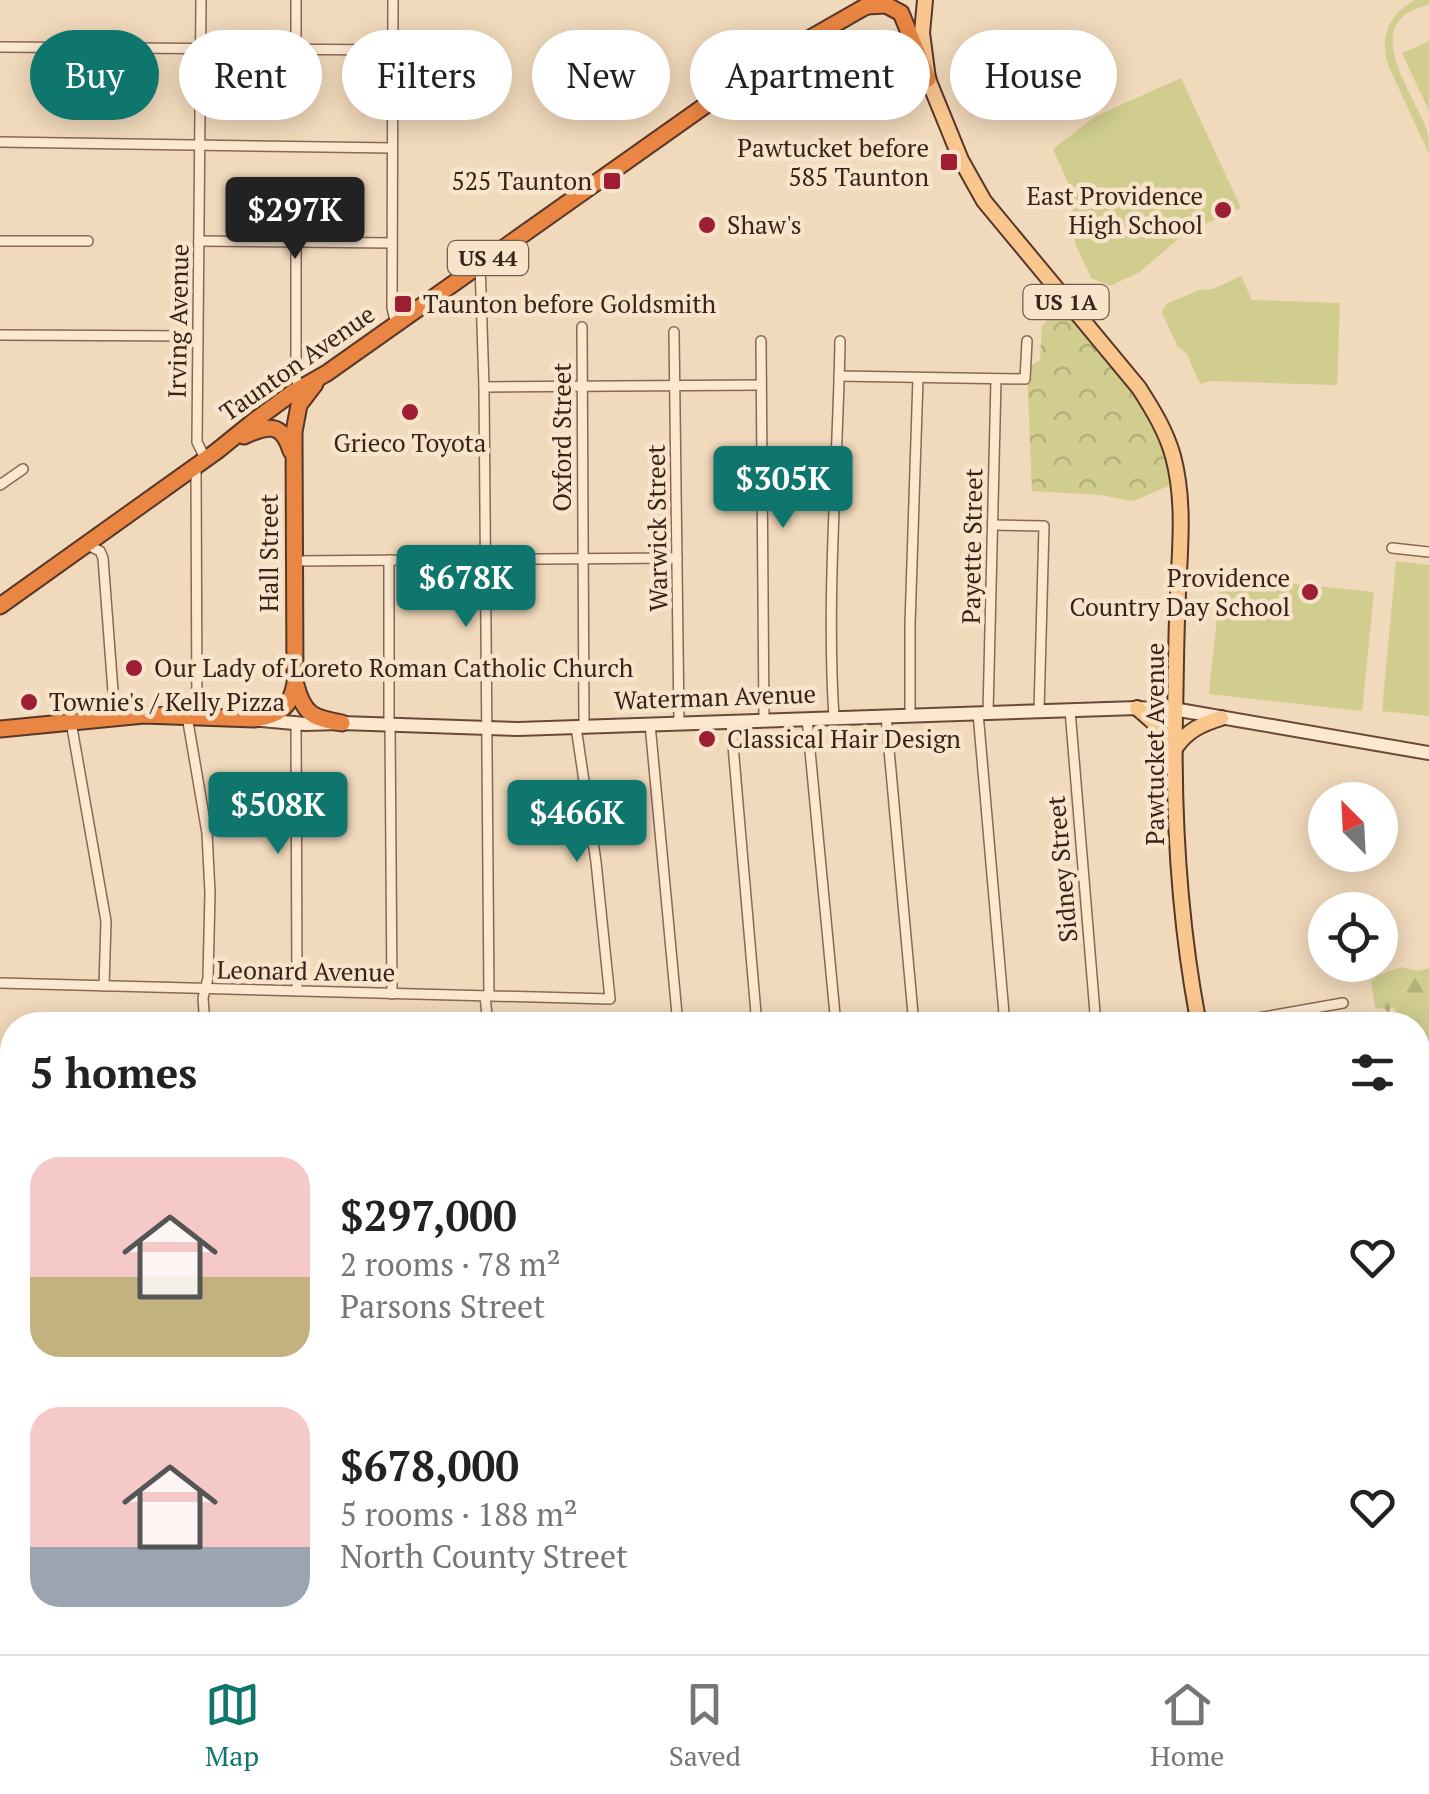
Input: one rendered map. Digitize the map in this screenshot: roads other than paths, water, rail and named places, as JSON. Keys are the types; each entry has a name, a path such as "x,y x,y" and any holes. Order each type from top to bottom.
{"highway":[{"path":"872,3 900,13 907,30"},
{"name":"Taunton Avenue","path":"0,606 299,389 750,74 872,3"},
{"name":"Hall Street","path":"295,680 295,422 308,391 327,373"},
{"path":"206,459 256,430 275,428 287,440 293,464"},
{"path":"254,719 284,709 295,680"},
{"path":"295,680 307,711 320,719 342,723"},
{"name":"Waterman Avenue","path":"0,729 144,715 254,719"}],"main road":[{"name":"Pawtucket Avenue","path":"922,30 925,0"},
{"name":"Pawtucket Avenue","path":"930,84 960,160 984,201 1139,388 1158,418 1176,470 1182,532 1176,821 1182,924 1196,1012"},
{"name":"Waterman Avenue","path":"254,719 487,728 580,727 1137,708 1176,710 1429,753"},
{"path":"1137,708 1176,746 1198,725 1221,718"}],"street":[{"name":"Irving Avenue","path":"201,0 201,30"},
{"path":"296,0 296,30"},
{"path":"393,0 393,30"},
{"path":"0,46 179,49"},
{"name":"Irving Avenue","path":"200,120 197,445 206,459 192,716 207,833 210,893 204,1012"},
{"path":"392,120 392,310 396,324"},
{"path":"0,142 392,148"},
{"path":"0,241 88,241"},
{"path":"199,241 392,243"},
{"path":"296,242 299,389"},
{"path":"480,264 488,1012"},
{"name":"Oxford Street","path":"582,327 580,727 610,999"},
{"name":"Warwick Street","path":"674,332 679,724"},
{"path":"0,335 198,336"},
{"path":"761,341 764,720"},
{"path":"834,718 840,341"},
{"path":"839,376 1025,379 1027,341"},
{"path":"910,716 918,378"},
{"name":"Payette Street","path":"996,380 983,713 1004,1012"},
{"path":"484,387 760,384"},
{"path":"0,485 23,469"},
{"path":"993,524 1044,526 1039,711"},
{"path":"86,545 100,551 103,558 115,718"},
{"path":"1392,548 1429,552"},
{"path":"294,561 677,558"},
{"path":"389,560 392,994"},
{"name":"Sidney Street","path":"1070,710 1095,1012"},
{"path":"886,716 913,1012"},
{"path":"807,719 835,1012"},
{"path":"71,722 106,921 104,986"},
{"path":"731,722 757,1012"},
{"path":"296,723 296,991"},
{"path":"650,724 677,1012"},
{"name":"Leonard Avenue","path":"0,984 610,999"},
{"path":"1292,1012 1343,1003"}],"place":[{"name":"Pawtucket before 585 Taunton","path":"949,162"},
{"name":"525 Taunton","path":"612,181"},
{"name":"East Providence High School","path":"1223,210"},
{"name":"Shaw's","path":"707,225"},
{"name":"Taunton before Goldsmith","path":"403,304"},
{"name":"Grieco Toyota","path":"410,412"},
{"name":"Providence Country Day School","path":"1310,592"},
{"name":"Our Lady of Loreto Roman Catholic Church","path":"134,668"},
{"name":"Townie's / Kelly Pizza","path":"29,702"},
{"name":"Classical Hair Design","path":"707,739"}]}
